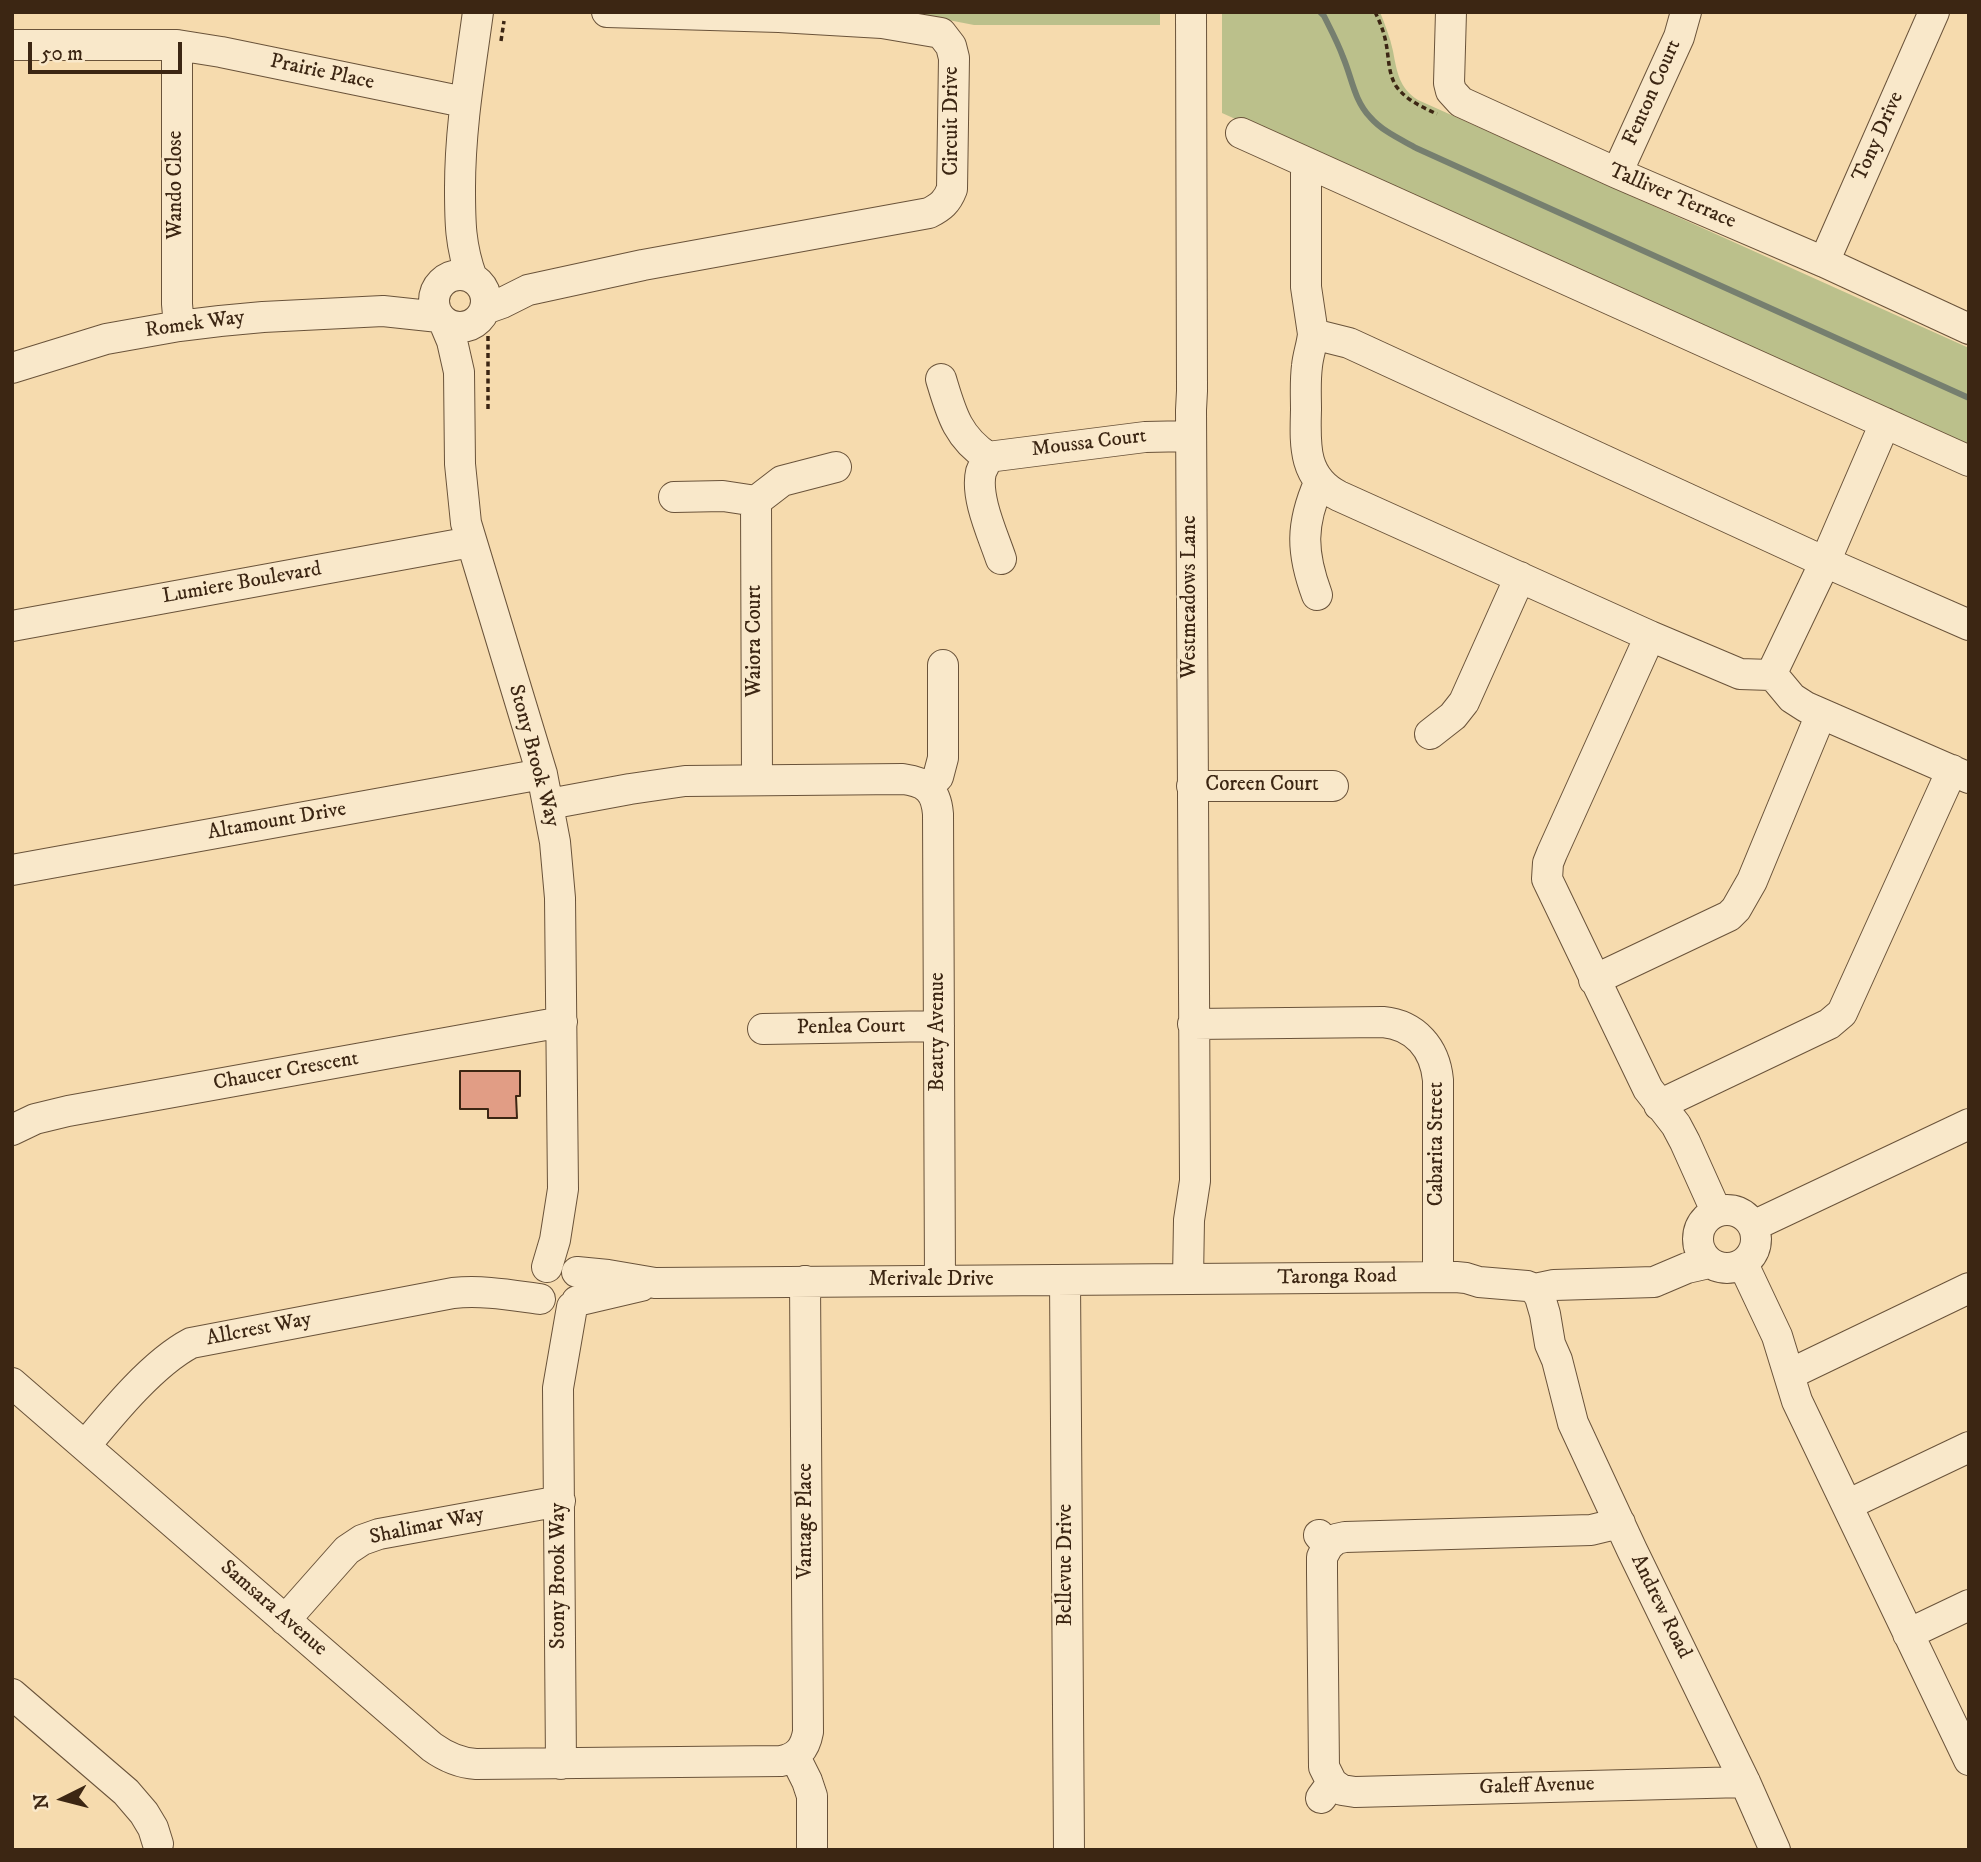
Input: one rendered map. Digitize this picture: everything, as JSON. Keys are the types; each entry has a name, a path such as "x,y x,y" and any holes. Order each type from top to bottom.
{"street":[{"name":"Stony Brook Way","path":"459,372 478,295 460,230 460,164 464,102 478,12"},
{"name":"Circuit Drive","path":"478,295 929,213 941,207 948,199 952,189 954,58 951,46 941,33 882,23 607,12"},
{"name":"Westmeadows Lane","path":"1191,12 1193,1024 1195,1181 1202,1220 1197,1279"},
{"name":"Talliver Terrace","path":"1451,12 1449,83 1456,97 1468,106 1824,262 1969,329"},
{"name":"Fenton Court","path":"1617,173 1679,37 1686,12"},
{"name":"Tony Drive","path":"1824,262 1934,12"},
{"name":"Prairie Place","path":"12,45 177,45 464,102"},
{"name":"Wando Close","path":"177,45 179,326"},
{"path":"1241,133 1969,461"},
{"path":"1306,163 1306,287 1313,334 1306,372 1305,442 1313,472 1319,483 1339,496 1650,636 1740,674 1770,675 1792,698 1806,707 1960,774 1842,1013 1829,1024 1659,1105"},
{"name":"Stony Brook Way","path":"478,295 434,302 453,341 459,372 463,506 471,542 542,774 559,870 564,1189 574,1240 559,1286 561,1764"},
{"name":"Romek Way","path":"12,368 106,339 179,326 242,318 383,311 478,295"},
{"name":"Romek Way","path":"383,311 441,319"},
{"path":"1313,334 1349,343 1825,562 1969,625"},
{"path":"941,379 962,435 988,457 981,473 980,490 1001,559"},
{"path":"1770,675 1825,562 1885,424"},
{"name":"Moussa Court","path":"988,457 1144,437 1191,436"},
{"path":"674,497 723,496 756,501 782,481 836,467"},
{"path":"1317,595 1306,560 1305,531 1306,518 1319,483"},
{"name":"Waiora Court","path":"756,501 757,780"},
{"name":"Lumiere Boulevard","path":"12,626 471,542"},
{"path":"1430,734 1453,716 1464,702 1520,577"},
{"path":"1650,636 1548,863 1548,879 1648,1089 1685,1142 1716,1212"},
{"path":"549,804 685,781 903,779 927,787 938,777 943,758 943,665"},
{"path":"1594,980 1729,916 1736,909 1752,881 1821,714"},
{"name":"Altamount Drive","path":"12,870 542,774"},
{"name":"Coreen Court","path":"1192,786 1333,786"},
{"name":"Beatty Avenue","path":"927,787 934,796 937,814 940,1281"},
{"name":"Chaucer Crescent","path":"12,1130 35,1119 68,1111 562,1022"},
{"name":"Cabarita Street","path":"1193,1024 1387,1023 1418,1035 1433,1057 1438,1080 1452,1277"},
{"name":"Penlea Court","path":"763,1029 939,1026"},
{"path":"1753,1226 1969,1124"},
{"path":"1716,1212 1738,1212 1753,1226 1755,1247 1743,1264 1726,1269 1709,1263 1651,1274 1661,1262 1690,1246 1704,1221 1716,1212"},
{"path":"1698,1236 1699,1248 1709,1263"},
{"path":"1743,1264 1777,1336 1797,1401 1969,1760"},
{"name":"Taronga Road","path":"1197,1279 1452,1277 1527,1286 1544,1283 1562,1268 1651,1274"},
{"name":"Merivale Drive","path":"559,1286 608,1275 655,1283 1197,1279"},
{"name":"Allcrest Way","path":"85,1446 139,1385 174,1352 191,1343 475,1291 514,1276 559,1286"},
{"name":"Bellevue Drive","path":"1065,1280 1069,1850"},
{"name":"Vantage Place","path":"795,1757 805,1746 808,1732 804,1281"},
{"name":"Andrew Road","path":"1544,1283 1543,1304 1550,1344 1557,1360 1573,1423 1775,1850"},
{"path":"1790,1374 1969,1288"},
{"name":"Samsara Avenue","path":"12,1383 442,1755 476,1765 561,1764"},
{"path":"1847,1505 1969,1447"},
{"name":"Shalimar Way","path":"285,1620 347,1550 362,1540 379,1534 560,1501"},
{"name":"Galeff Avenue","path":"1620,1524 1591,1530 1345,1537 1323,1540 1326,1791 1745,1782"},
{"path":"1908,1634 1969,1605"},
{"path":"12,1694 126,1792 144,1813 158,1844"},
{"path":"561,1764 766,1762 795,1757 812,1796 812,1848"}],"path":[{"path":"501,42 504,12"},
{"path":"478,295 507,319 487,334 488,409"}],"green space":[{"path":"882,12 1160,12 1160,25 974,25"},
{"path":"1222,12 1380,12 1400,79 1418,100 1969,348 1969,449 1222,113"}],"building":[{"path":"460,1071 520,1071 520,1096 516,1096 517,1118 488,1118 488,1109 460,1109"}],"waterway":[{"path":"1320,12 1339,47 1360,103 1375,122 1392,134 1416,148 1969,398"}]}
